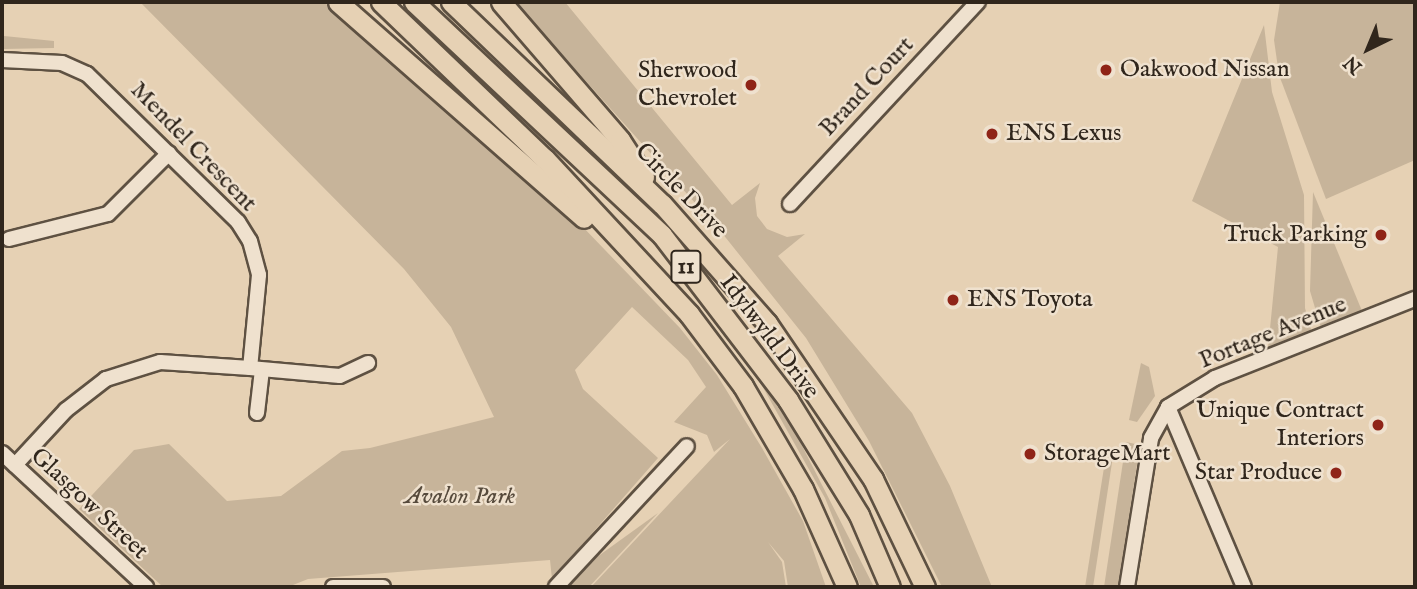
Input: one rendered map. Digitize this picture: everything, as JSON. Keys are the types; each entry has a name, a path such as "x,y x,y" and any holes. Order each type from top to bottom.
{"highway":[{"path":"338,2 654,277"},
{"name":"11","path":"382,2 545,159 689,314 743,386 803,489 847,587"},
{"name":"Idylwyld Drive","path":"414,2 662,236 788,400 859,516 890,587"},
{"name":"Circle Drive","path":"451,2 662,204 767,323 827,405 873,479 925,587"},
{"path":"501,2 620,140 662,204"}],"street":[{"name":"Brand Court","path":"790,204 978,2"},
{"name":"Mendel Crescent","path":"2,60 62,63 88,74 238,222 258,260 257,413"},
{"path":"9,239 108,214 169,153"},
{"name":"Portage Avenue","path":"1127,587 1151,438 1168,407 1215,378 1415,299"},
{"path":"15,465 66,410 106,379 160,362 340,376 368,363"},
{"path":"1168,407 1244,587"},
{"path":"556,587 687,446"},
{"name":"Glasgow Street","path":"2,453 146,587"},
{"path":"333,587 383,587"}],"green space":[{"name":"Avalon Park","path":"140,2 324,2 581,225 680,328 717,375 762,448 803,521 826,587 788,587 784,561 768,542 782,562 786,587 591,587 730,439 714,452 707,435 674,422 706,387 688,360 632,307 575,370 583,389 658,458 552,579 550,560 308,579 288,587 163,587 79,509 134,450 169,444 227,501 281,496 342,451 370,448 494,417 451,327 404,269"},
{"path":"515,2 565,2 732,205 760,183 755,198 757,216 767,229 787,237 805,234 778,256 912,413 950,486 992,587 942,587 869,441 806,338 722,233"},
{"path":"1280,2 1415,2 1415,160 1326,199 1279,75 1274,40"},
{"path":"1264,25 1272,92 1304,195 1305,308 1312,333 1268,349 1278,247 1192,201"},
{"path":"4,36 54,41 54,48 4,49"},
{"path":"1313,192 1362,311 1321,328 1310,291"},
{"path":"1141,363 1149,367 1155,396 1137,422 1129,420"},
{"path":"752,368 796,434 874,587 861,587 825,498"},
{"path":"1126,442 1140,445 1118,587 1104,587"},
{"path":"1106,455 1113,456 1093,587 1085,587"},
{"path":"658,513 589,587 567,587 590,562"}],"place":[{"name":"Oakwood Nissan","path":"1106,70"},
{"name":"Sherwood Chevrolet","path":"751,85"},
{"name":"ENS Lexus","path":"992,134"},
{"name":"Truck Parking","path":"1381,235"},
{"name":"ENS Toyota","path":"953,300"},
{"name":"Unique Contract Interiors","path":"1378,425"},
{"name":"StorageMart","path":"1030,454"},
{"name":"Star Produce","path":"1336,473"}]}
